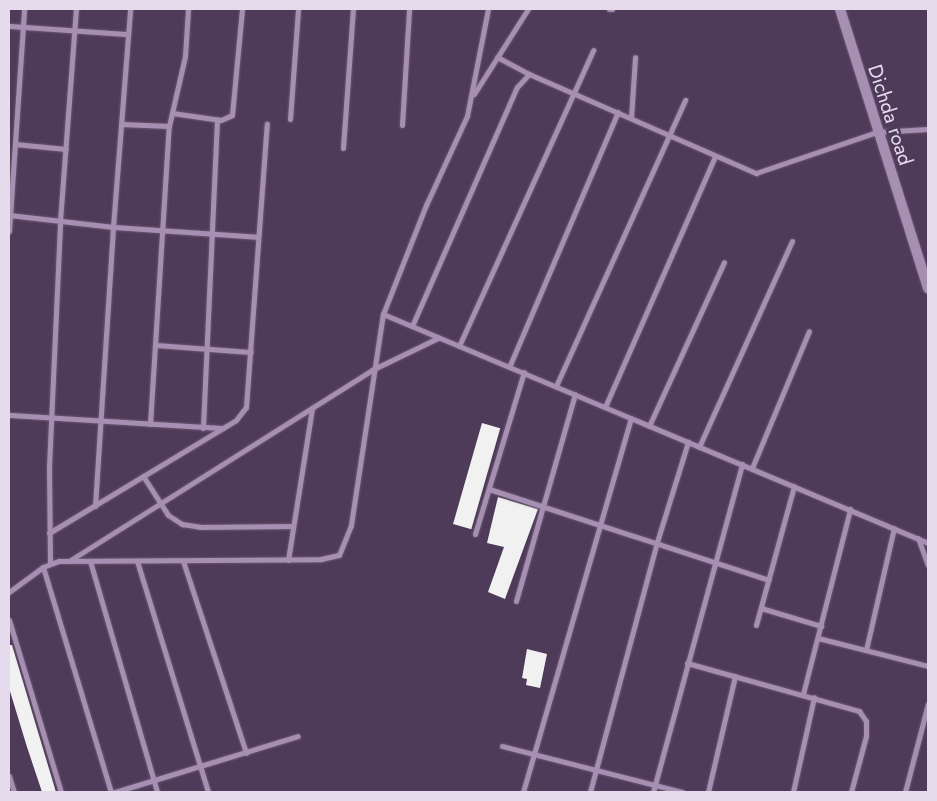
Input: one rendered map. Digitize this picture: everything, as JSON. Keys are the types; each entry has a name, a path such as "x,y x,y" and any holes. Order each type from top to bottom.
{"main road":[{"name":"Dichda road","path":"840,9 877,132 928,288"}],"street":[{"path":"9,231 24,9"},
{"path":"50,563 51,418 60,221 76,9"},
{"path":"95,506 113,227 130,9"},
{"path":"150,424 169,126 185,56 188,9"},
{"path":"172,113 217,119 228,118 235,108 242,9"},
{"path":"290,119 298,9"},
{"path":"343,148 353,9"},
{"path":"402,125 410,9"},
{"path":"9,592 50,563 69,561 288,560 330,558 344,548 350,525 372,370 383,314 426,204 458,138 472,96 488,9"},
{"path":"472,96 528,9"},
{"path":"9,26 127,34"},
{"path":"460,346 593,50"},
{"path":"497,57 529,74 748,171 764,172 877,132 928,129"},
{"path":"631,118 635,57"},
{"path":"412,326 517,87 529,74"},
{"path":"556,386 685,100"},
{"path":"510,365 618,112"},
{"path":"203,428 210,234 217,119"},
{"path":"121,124 169,126"},
{"path":"49,533 236,420 246,407 267,124"},
{"path":"15,144 66,149"},
{"path":"605,406 715,156"},
{"path":"9,215 113,227 258,237"},
{"path":"700,447 792,241"},
{"path":"650,426 724,262"},
{"path":"383,314 438,338 510,365 928,543"},
{"path":"752,468 810,331"},
{"path":"69,561 372,370 438,338"},
{"path":"154,345 251,352"},
{"path":"475,534 524,372"},
{"path":"516,601 545,506 575,394"},
{"path":"288,560 312,408"},
{"path":"9,415 223,428"},
{"path":"523,792 598,523 631,418"},
{"path":"590,792 657,542 688,442"},
{"path":"654,792 714,560 742,464"},
{"path":"143,476 160,504 174,521 190,526 293,526"},
{"path":"756,625 794,486"},
{"path":"489,489 714,560 769,580"},
{"path":"803,694 850,509"},
{"path":"866,650 894,528"},
{"path":"918,538 928,566"},
{"path":"90,561 157,792"},
{"path":"137,561 208,792"},
{"path":"183,561 246,753"},
{"path":"43,567 111,792"},
{"path":"761,608 820,626"},
{"path":"9,620 62,792"},
{"path":"818,638 928,666"},
{"path":"687,663 859,711 866,721 864,746 851,792"},
{"path":"708,792 735,676"},
{"path":"793,792 814,697"},
{"path":"905,792 928,704"},
{"path":"115,792 298,736"},
{"path":"502,746 682,792"},
{"path":"9,776 14,792"}],"building":[{"path":"482,423 500,428 471,529 453,524"},
{"path":"498,497 538,509 505,599 488,592 504,547 487,543"},
{"path":"9,645 12,645 56,792 42,792 27,747 9,688"},
{"path":"527,649 547,654 540,688 526,685 527,679 522,678"}]}
